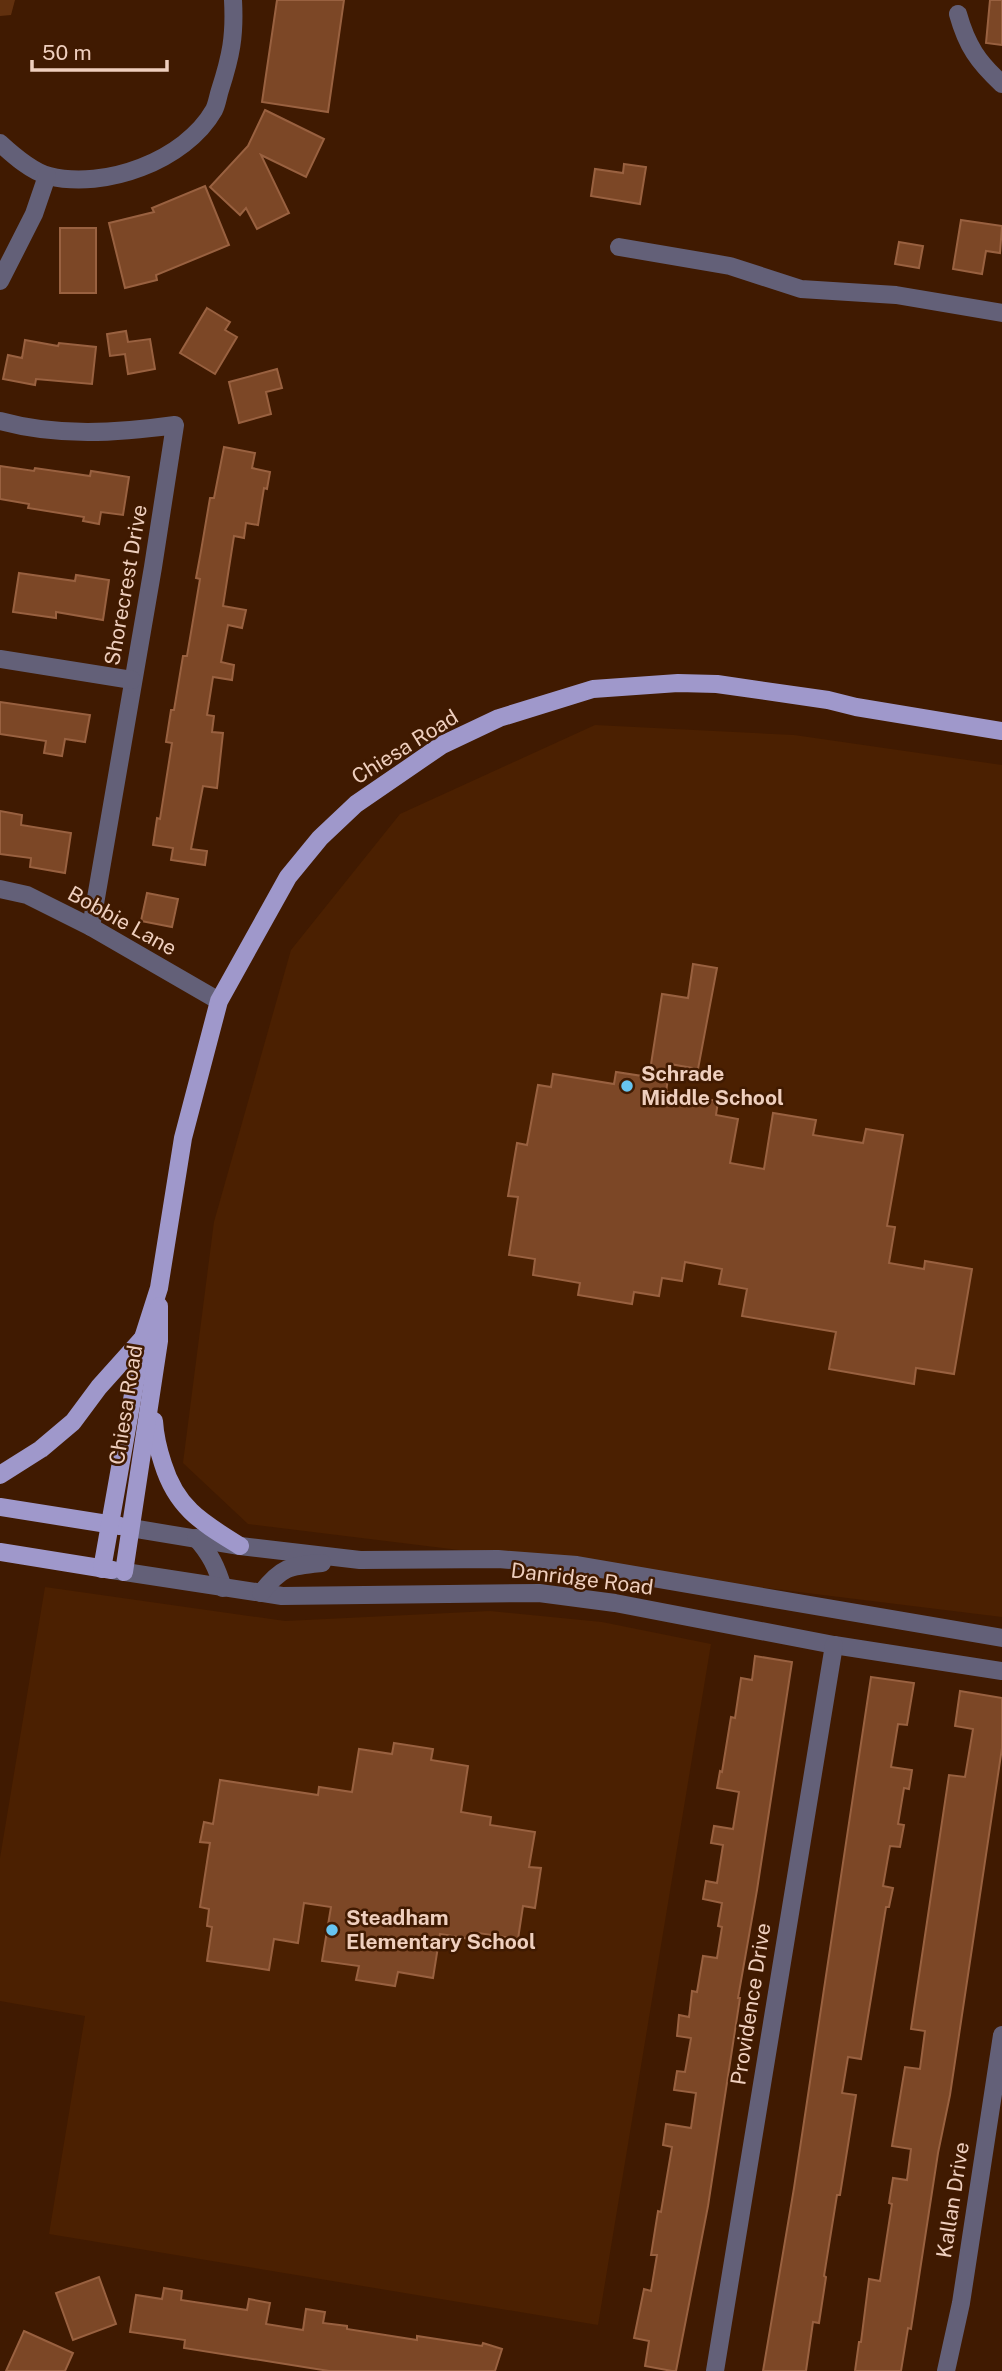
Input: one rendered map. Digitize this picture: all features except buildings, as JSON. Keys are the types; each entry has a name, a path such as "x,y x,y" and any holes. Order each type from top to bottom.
{"main road":[{"name":"Chiesa Road","path":"113,1571 110,1525 143,1338 159,1288 183,1138 219,1001 288,877 320,838 356,804 442,745 499,718 593,689 678,683 717,684 828,700 1002,731"},
{"name":"Chiesa Road","path":"113,1571 131,1528 159,1341 159,1288"},
{"path":"0,1475 41,1449 73,1422 99,1387 143,1338"},
{"path":"154,1377 155,1440 168,1482 181,1503 201,1521 240,1546"},
{"path":"0,1507 131,1528"},
{"path":"0,1552 113,1571"}],"street":[{"path":"0,143 16,157 47,176 86,180 117,177 158,160 191,138 214,110 234,36 233,0"},
{"path":"958,15 965,39 982,65 1002,84"},
{"path":"0,281 34,214 47,176"},
{"path":"619,247 730,266 801,289 896,295 1002,313"},
{"name":"Shorecrest Drive","path":"0,421 21,427 74,431 132,431 175,425 91,928"},
{"path":"0,659 132,680"},
{"name":"Bobbie Lane","path":"0,889 27,895 219,1001"},
{"name":"Danridge Road","path":"131,1528 240,1546 360,1560 498,1559 577,1565 1002,1638"},
{"path":"195,1538 212,1559 223,1587"},
{"path":"261,1593 271,1581 292,1566 360,1560"},
{"name":"Danridge Road","path":"113,1571 282,1596 539,1593 615,1602 834,1645 1002,1671"},
{"name":"Providence Drive","path":"715,2371 834,1645"},
{"name":"Kallan Drive","path":"946,2371 961,2303 1002,2035"}],"shaded area":[{"path":"0,0 15,0 11,15 0,16"},
{"name":"Schrade Middle School","path":"595,725 794,735 1002,765 1002,1617 248,1524 183,1463 214,1222 291,950 400,814"},
{"name":"Steadham Elementary School","path":"45,1587 285,1621 490,1611 602,1622 711,1644 598,2325 49,2234 85,2016 0,2001 0,1858"}],"place":[{"name":"Schrade Middle School","path":"627,1086"},
{"name":"Steadham Elementary School","path":"332,1930"}]}
